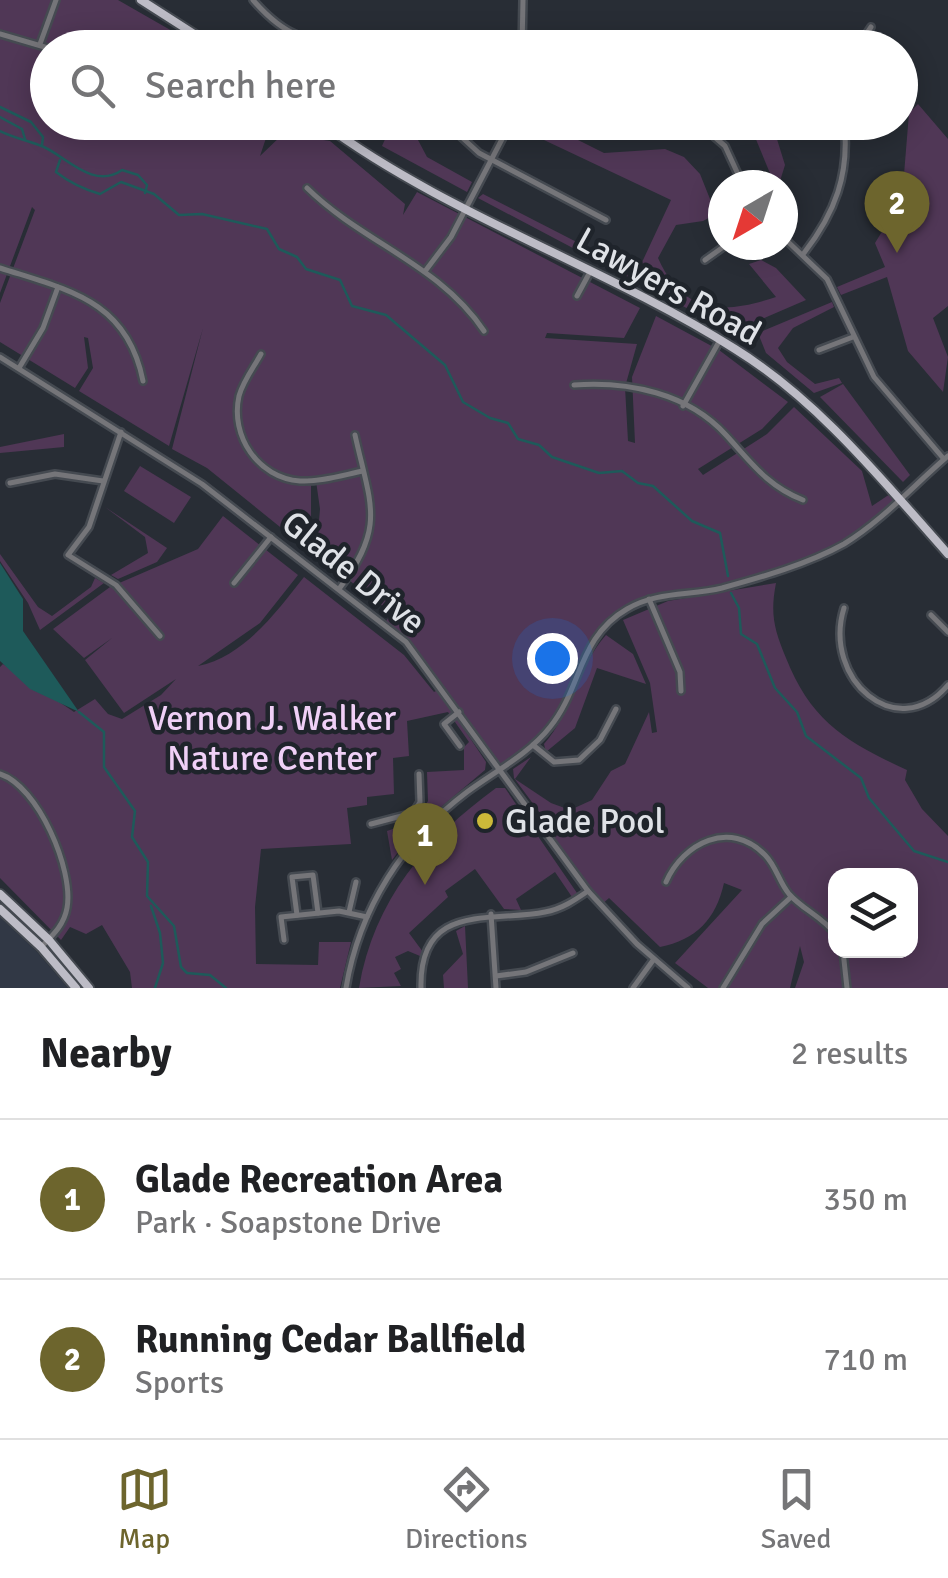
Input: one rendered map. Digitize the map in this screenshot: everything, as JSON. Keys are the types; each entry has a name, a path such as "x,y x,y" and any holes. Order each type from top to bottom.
{"main road":[{"path":"142,0 188,30"},
{"name":"Lawyers Road","path":"347,140 381,163 720,340 837,431 948,554"},
{"path":"0,894 89,988"},
{"path":"0,909 45,943 76,988"}],"street":[{"path":"45,30 56,0"},
{"path":"253,0 289,30"},
{"path":"523,30 524,0"},
{"path":"0,34 30,42"},
{"path":"461,140 606,220"},
{"path":"426,270 467,208 502,140"},
{"path":"719,140 726,146 736,170"},
{"path":"804,252 824,225 841,188 843,140"},
{"path":"307,188 344,222 426,270 464,303 484,332"},
{"path":"346,988 367,917 390,873 428,826 533,745 559,715 594,637 616,616 649,599 724,587 815,557 854,537 946,457 882,388 853,337 833,289 798,248"},
{"path":"0,268 97,304 112,317 132,346 143,381"},
{"path":"577,296 590,272"},
{"path":"18,368 44,328 58,287"},
{"path":"820,350 853,337"},
{"path":"682,406 720,340"},
{"path":"261,354 242,388 238,406 240,433 254,457 275,474 291,480 316,480 363,471"},
{"name":"Glade Drive","path":"0,357 189,475 406,642 588,891 688,988"},
{"path":"574,385 634,386 682,406 720,429 765,480 803,500"},
{"path":"121,432 89,527 68,555 116,585 160,636"},
{"path":"339,589 366,551 372,532 355,435"},
{"path":"10,483 54,474 102,481"},
{"path":"234,583 270,536"},
{"path":"649,599 680,672 681,690"},
{"path":"844,608 840,626 846,667 858,689 882,702 909,707 934,699 948,685"},
{"path":"931,614 948,632"},
{"path":"533,745 554,762 580,760 600,740 616,709"},
{"path":"459,712 444,724 460,746"},
{"path":"0,774 26,790 56,850 68,902 64,920 45,943"},
{"path":"371,824 413,812 420,802 420,774"},
{"path":"413,812 428,826"},
{"path":"666,882 688,850 708,839 727,837 744,841 764,854 792,896 828,927"},
{"path":"296,915 292,877 313,874 318,913"},
{"path":"349,912 356,882"},
{"path":"421,988 424,960 439,937 463,920 491,914 547,912 588,891"},
{"path":"723,988 762,924 792,896"},
{"path":"284,940 281,918 349,912 367,917"},
{"path":"491,914 496,988"},
{"path":"496,976 526,972 573,953"},
{"path":"844,958 847,988"},
{"path":"632,988 654,959"}],"shaded area":[{"path":"0,563 23,599 23,631 79,712 30,689 0,661"},
{"path":"0,917 36,951 68,988 0,988"}],"green space":[{"path":"0,0 118,0 170,30 30,30 30,140 265,140 260,156 277,140 330,141 405,204 403,215 417,192 640,308 624,338 547,333 545,338 637,344 625,387 628,441 635,443 632,377 656,316 719,350 788,402 762,429 698,469 703,475 767,434 794,407 862,471 872,506 893,492 899,499 859,529 794,565 747,581 665,595 632,606 615,618 591,646 542,736 499,769 423,661 384,624 392,613 316,555 320,509 316,481 311,482 311,552 207,468 172,449 203,328 169,446 79,391 93,368 88,338 84,337 88,368 75,388 0,342 0,303 35,210 32,207 0,293"},
{"path":"918,104 948,139 948,306 933,318 948,357 943,392 908,351 887,277 841,295 837,287 885,267 875,243 902,199 907,140 918,140"},
{"path":"385,140 418,140 427,157 472,182 467,192 382,146"},
{"path":"544,140 578,140 604,153 665,149 684,157 700,174 708,194 708,218 676,225 658,258 668,276 692,300 722,307 776,297 749,264 761,260 776,268 806,300 732,332 478,198 483,194 637,273 671,200"},
{"path":"756,140 777,140 783,170 769,170"},
{"path":"832,302 834,307 793,328 778,348 787,362 815,384 839,378 842,383 814,393 766,353 758,333"},
{"path":"843,384 910,475 903,482 820,397"},
{"path":"64,434 64,447 0,453 0,447"},
{"path":"140,466 191,497 174,523 124,491"},
{"path":"105,507 167,548 157,562 118,579 111,575 148,553 145,537"},
{"name":"Vernon J. Walker Nature Center","path":"223,516 298,575 260,623 198,666 231,653 245,642 304,577 404,655 434,692 438,690 486,762 485,770 428,818 421,812 428,801 427,772 464,770 464,747 469,742 448,712 407,721 409,756 393,758 394,794 367,797 367,805 347,808 351,844 261,849 255,907 256,964 318,965 319,942 351,942 340,988 132,988 130,972 102,925 86,934 70,927 61,940 0,878 0,667 3,664 74,712 95,699 108,714 122,719 161,695 176,679 124,713 85,660 112,638 84,658 53,629 110,587 198,549"},
{"path":"0,554 38,607 52,616 91,587 95,578 104,583 40,630 28,603 0,561"},
{"path":"776,583 776,630 807,698 848,739 907,770 905,780 922,809 948,836 948,988 795,988 804,962 800,946 790,988 708,988 675,963 742,890 724,883 716,907 702,926 684,939 660,947 609,898 600,906 550,840 557,836 514,778 513,769 531,757 515,779 551,803 570,810 592,800 611,771 625,764 649,712 652,733 657,732 650,683 623,620 668,601"},
{"path":"606,635 633,654 646,684 597,668 575,728 546,752 544,744"},
{"path":"496,788 505,788 577,893 572,897 555,872 516,899 521,910 504,909 475,869 445,891 448,897 409,933 423,952 420,956 408,951 395,957 401,969 394,973 401,986 359,988 377,927 407,874 447,828"},
{"path":"410,823 416,829 392,860 387,831"},
{"path":"465,926 468,988 444,988 443,975 463,954 456,931"}],"waterway":[{"path":"0,107 30,122"},
{"path":"0,117 22,129 25,139"},
{"path":"0,131 44,147 91,174 112,175 122,170 138,175 147,185 145,193"},
{"path":"42,145 43,140"},
{"path":"60,160 56,172 94,192 100,194 121,182 154,194 179,215 202,214 267,229 279,249 297,257 306,269 340,280 352,306 386,315 445,365 463,402 490,418 508,423 518,439 539,445 552,457 599,473 622,471 638,483 653,486 692,521 720,533 728,576"},
{"path":"731,593 739,608 741,634 757,644 775,688 797,712 806,736 861,778 869,798 914,851 948,862"},
{"path":"79,712 104,732 104,767 135,811 132,837 148,862 147,896 174,926 181,967 187,973 210,975 226,988"},
{"path":"151,906 160,933 163,963 155,988"}],"place":[{"name":"Running Cedar Ballfield","path":"897,253"},
{"name":"Glade Pool","path":"485,821"},
{"name":"Glade Recreation Area","path":"425,885"}]}
